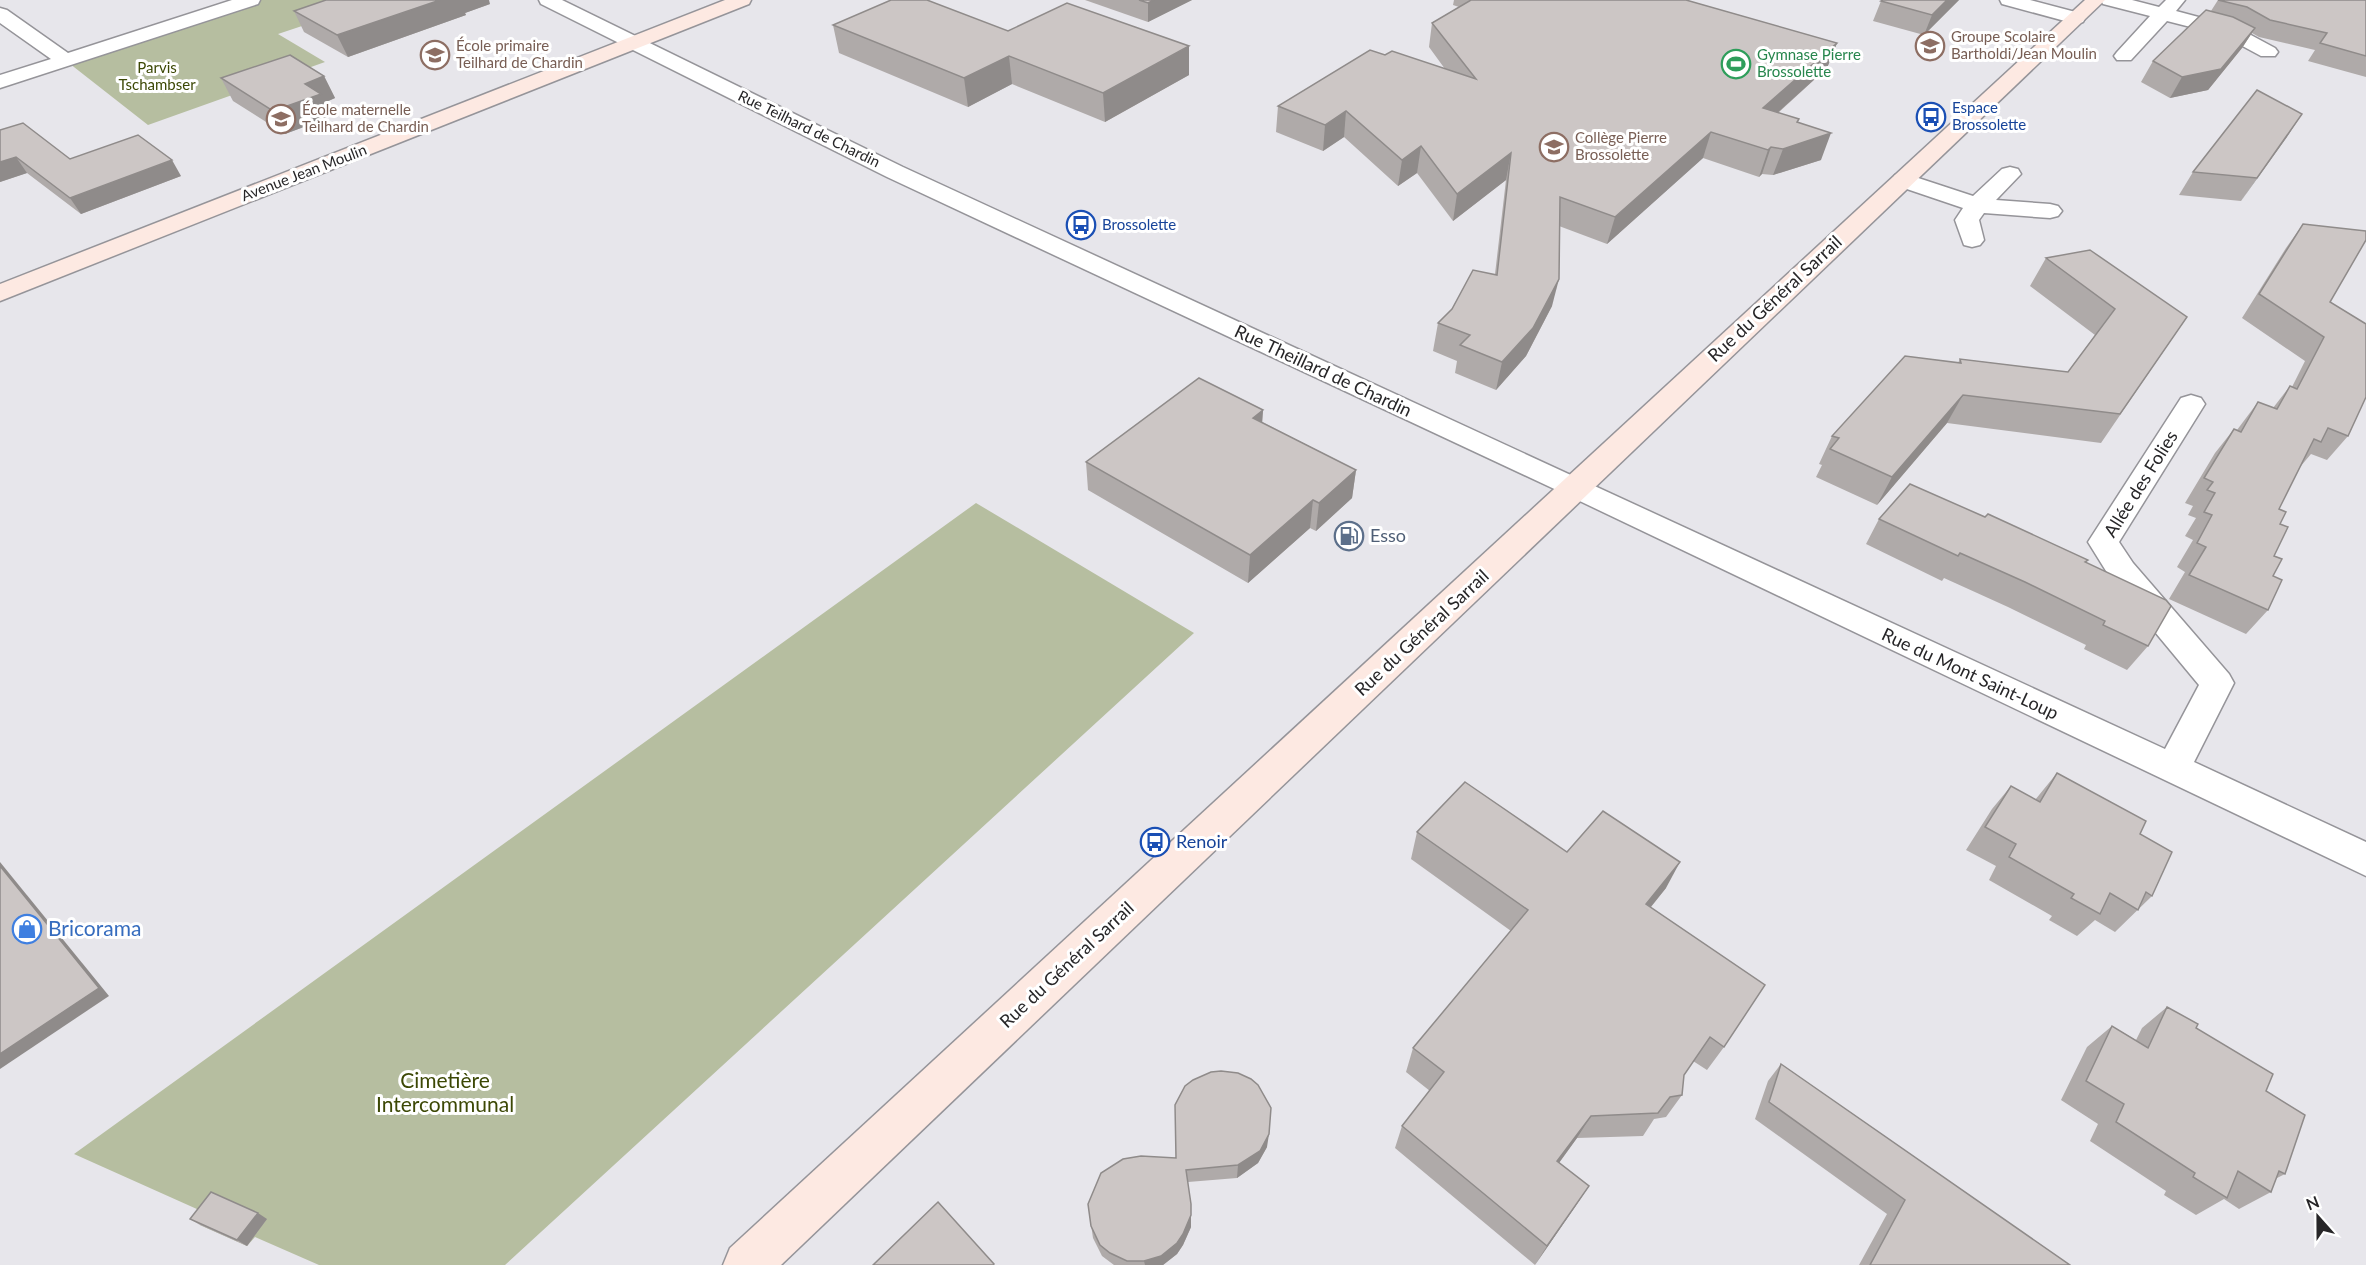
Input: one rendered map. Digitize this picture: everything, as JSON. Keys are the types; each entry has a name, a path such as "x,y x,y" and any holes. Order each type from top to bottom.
{"main road":[{"name":"Avenue Jean Moulin","path":"1,290 742,0"},
{"name":"Rue du Général Sarrail","path":"747,1265 2096,0"}],"street":[{"path":"0,82 251,0"},
{"name":"Rue Teilhard de Chardin","path":"548,0 895,172 1072,255"},
{"path":"2009,0 2076,18"},
{"path":"2110,0 2229,32 2268,52"},
{"path":"2124,56 2176,0"},
{"path":"0,14 65,60"},
{"path":"1972,240 1967,220 1977,204 2010,174"},
{"path":"1903,180 1977,204 2050,211"},
{"name":"Rue Theillard de Chardin","path":"1072,255 1575,487"},
{"name":"Allée des Folies","path":"2173,769 2217,683 2122,571 2103,542 2191,404"},
{"name":"Rue du Mont Saint-Loup","path":"1575,487 2366,860"}],"green space":[{"name":"Parvis Tschambser","path":"252,0 380,0 278,34 325,62 148,125 65,60"},
{"name":"Cimetière Intercommunal","path":"976,503 1194,633 505,1265 319,1265 255,1237 247,1246 200,1225 208,1214 74,1154"}],"building":[{"path":"326,0 440,0 337,35 294,11"},
{"path":"891,0 927,0 1008,31 1067,3 1189,46 1103,93 1009,56 964,78 833,25"},
{"path":"1471,0 1686,0 1837,43 1763,108 1799,119 1797,122 1831,133 1783,149 1771,147 1768,150 1711,132 1615,217 1560,197 1559,279 1533,328 1502,362 1460,345 1470,335 1438,323 1452,309 1473,270 1497,275 1511,153 1457,194 1421,146 1402,160 1346,111 1325,125 1278,106 1370,50 1385,55 1392,51 1476,79 1432,23"},
{"path":"1947,0 1932,15 1881,1"},
{"path":"2218,0 2366,0 2366,56 2320,43 2327,33 2270,20 2247,7"},
{"path":"2206,10 2233,17 2255,28 2221,69 2182,77 2153,61"},
{"path":"290,55 324,76 305,84 321,94 273,111 221,78"},
{"path":"2257,90 2302,114 2257,178 2193,172"},
{"path":"23,123 70,159 138,135 172,160 70,198 16,157 0,162 0,130"},
{"path":"2303,224 2366,231 2366,240 2330,302 2366,324 2366,397 2348,436 2328,428 2321,442 2314,439 2279,509 2286,512 2280,524 2288,527 2274,556 2282,559 2273,576 2282,580 2268,610 2189,575 2206,547 2197,543 2212,515 2204,512 2215,493 2207,490 2213,482 2204,478 2234,429 2241,432 2258,402 2277,409 2290,386 2297,389 2324,337 2259,294"},
{"path":"2090,250 2187,317 2120,414 1963,395 1892,477 1830,449 1839,438 1832,436 1905,356 1961,363 1960,359 2068,372 2115,309 2046,258"},
{"path":"1199,378 1263,410 1253,418 1356,470 1319,503 1313,500 1250,555 1086,462"},
{"path":"1910,484 1985,517 1988,514 2088,560 2085,562 2166,600 2171,606 2148,646 2103,625 2105,621 2025,582 1960,553 1958,556 1879,519"},
{"path":"2057,773 2146,821 2140,834 2172,852 2152,896 2146,892 2138,910 2110,893 2100,914 2071,898 2074,894 2009,857 2016,844 1985,827 2011,786 2040,802"},
{"path":"1465,782 1567,852 1603,811 1680,862 1646,904 1765,985 1724,1047 1710,1037 1684,1075 1682,1095 1670,1097 1658,1113 1591,1116 1557,1161 1589,1186 1547,1246 1402,1126 1444,1072 1413,1048 1528,910 1417,832"},
{"name":"Bricorama","path":"0,866 99,988 0,1054"},
{"path":"2167,1007 2198,1024 2196,1028 2273,1074 2266,1091 2305,1115 2285,1174 2279,1171 2271,1192 2238,1171 2227,1198 2193,1177 2195,1173 2116,1122 2124,1104 2086,1081 2112,1026 2148,1048"},
{"path":"1781,1064 2070,1265 1870,1265 1905,1200 1769,1102"},
{"path":"1211,1072 1238,1073 1251,1079 1258,1085 1271,1108 1269,1134 1260,1151 1238,1165 1186,1170 1191,1215 1177,1243 1161,1256 1144,1261 1127,1261 1110,1253 1100,1245 1091,1226 1088,1204 1101,1173 1123,1159 1141,1156 1176,1158 1175,1105 1185,1086 1193,1080"},
{"path":"211,1192 258,1213 237,1240 190,1219"},
{"path":"938,1202 993,1265 873,1265"}],"place":[{"name":"Groupe Scolaire Bartholdi/Jean Moulin","path":"1930,46"},
{"name":"École primaire Teilhard de Chardin","path":"435,55"},
{"name":"Gymnase Pierre Brossolette","path":"1736,64"},
{"name":"Espace Brossolette","path":"1931,117"},
{"name":"École maternelle Teilhard de Chardin","path":"281,119"},
{"name":"Collège Pierre Brossolette","path":"1554,147"},
{"name":"Brossolette","path":"1081,225"},
{"name":"Esso","path":"1349,536"},
{"name":"Renoir","path":"1155,842"},
{"name":"Bricorama","path":"27,929"}]}
